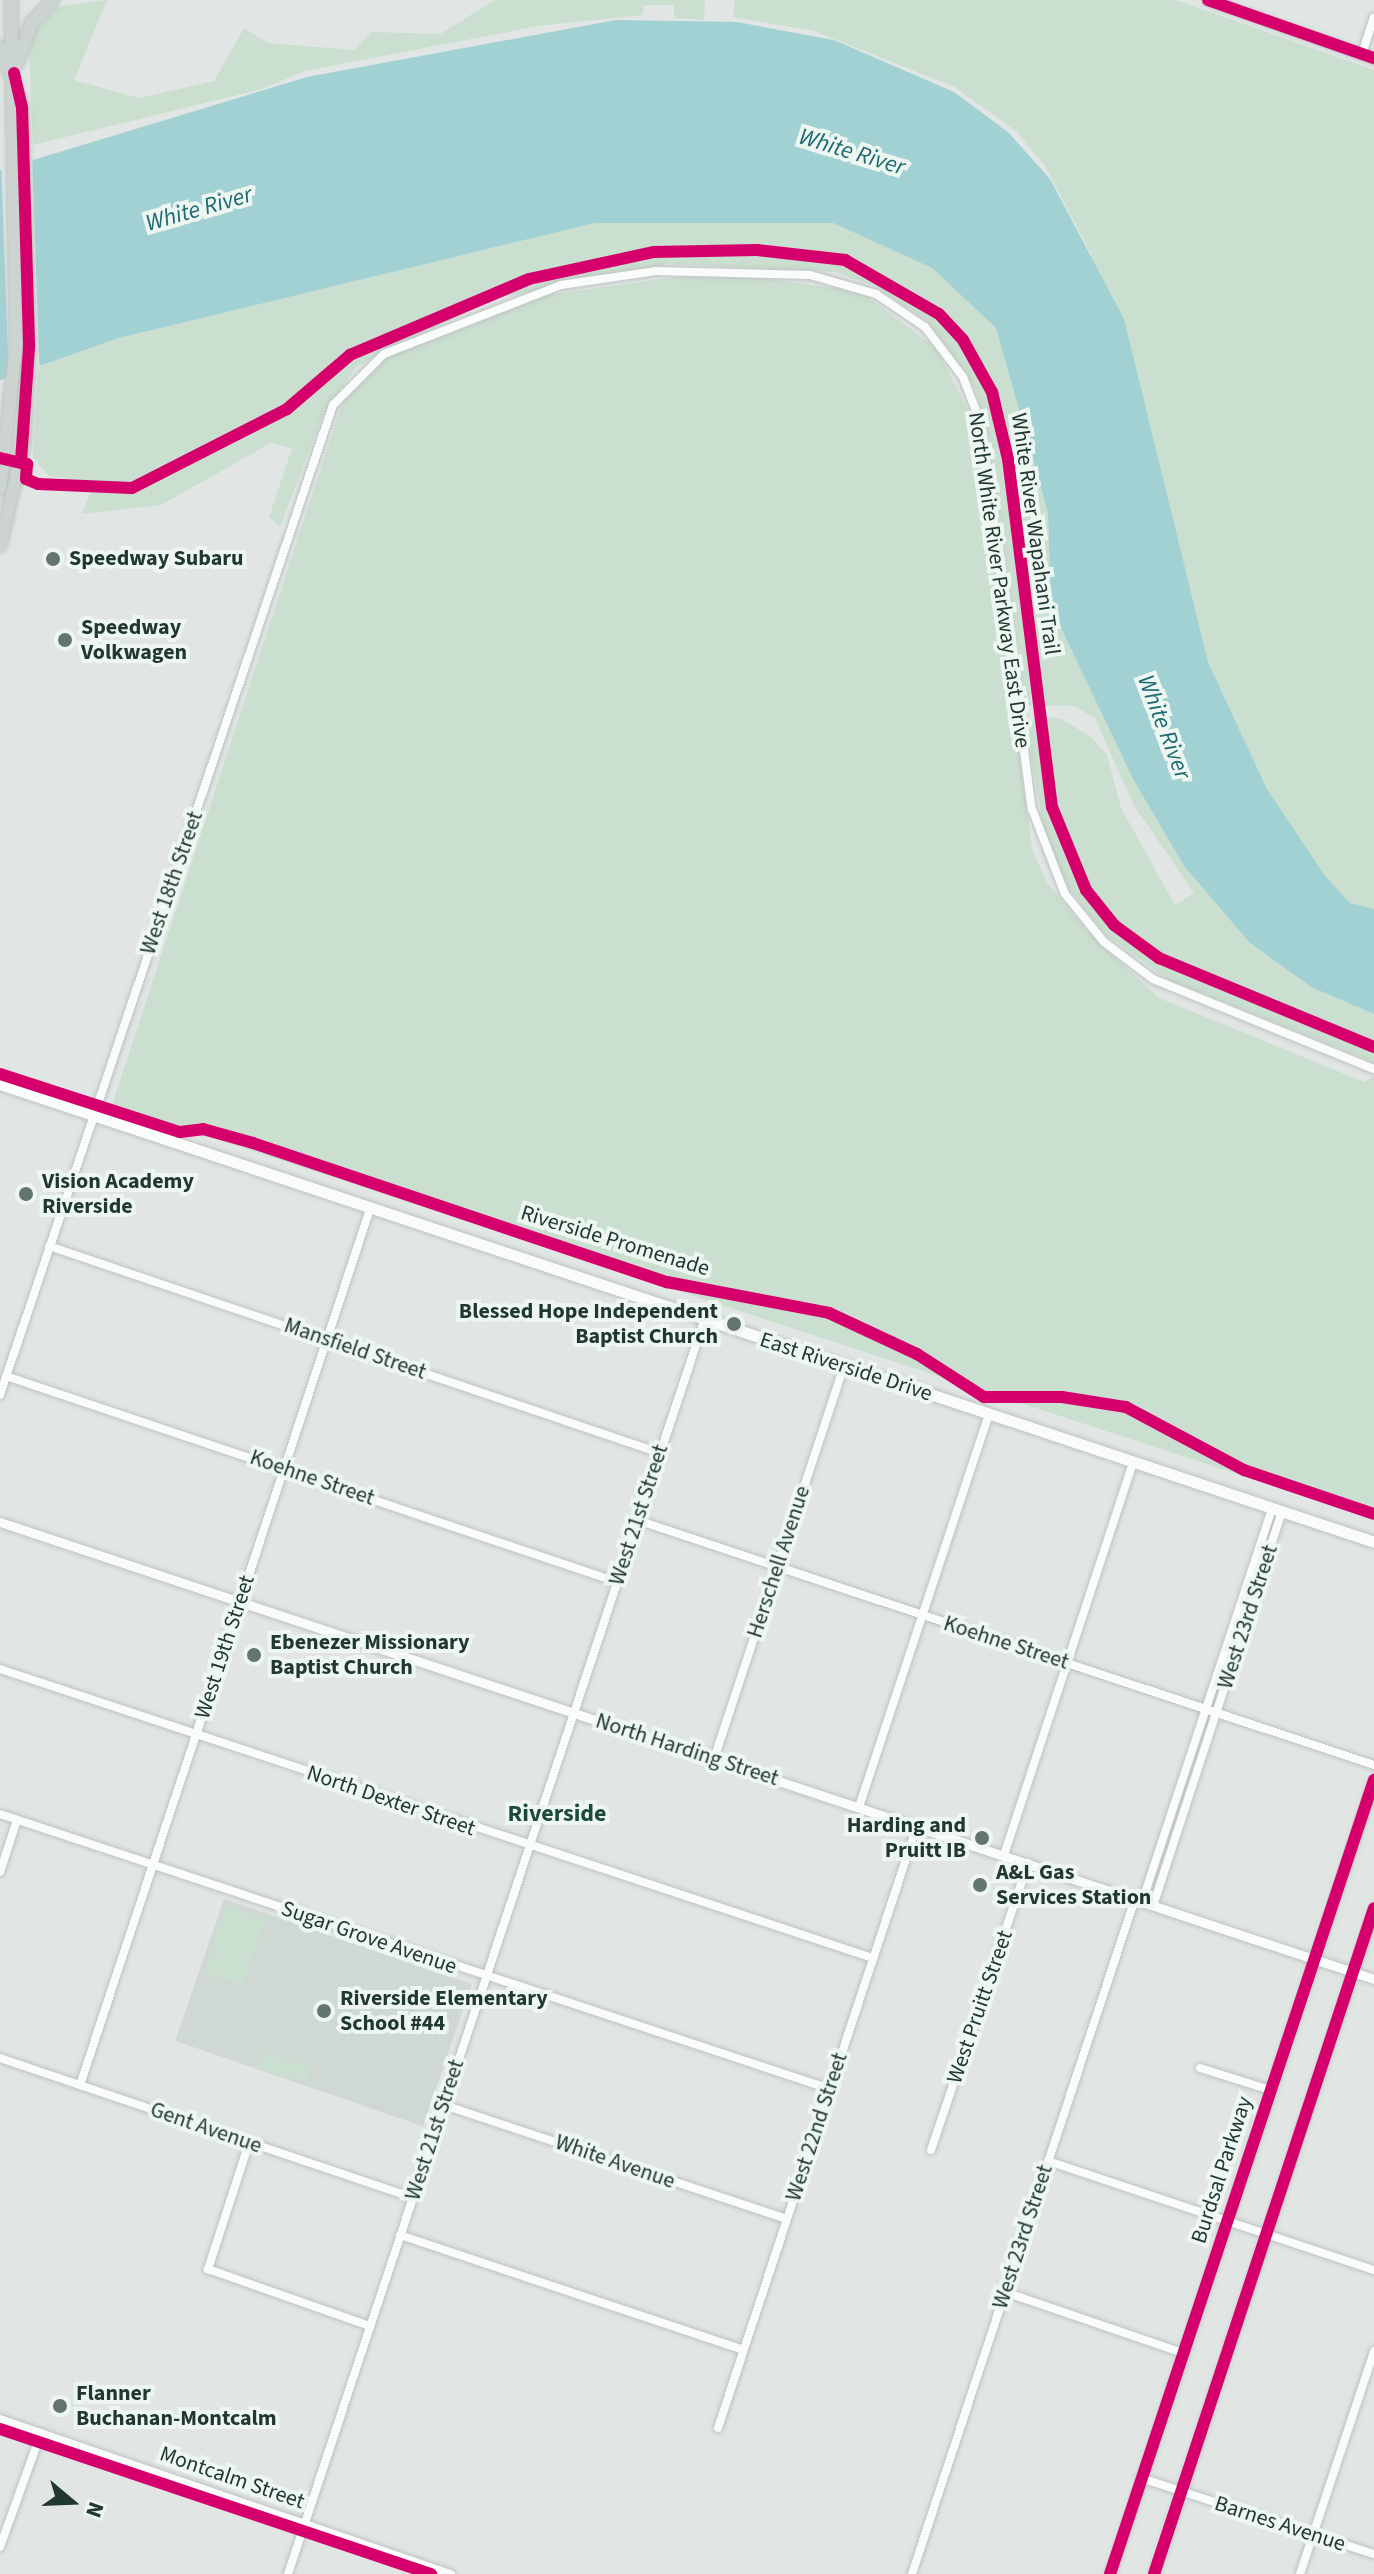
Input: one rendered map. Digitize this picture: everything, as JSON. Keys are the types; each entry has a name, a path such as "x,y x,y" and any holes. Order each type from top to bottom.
{"main road":[{"path":"0,545 28,409 11,0"},
{"path":"14,73 28,29 53,0"},
{"path":"0,47 14,73"},
{"path":"1,483 14,407 16,108"},
{"name":"East Riverside Drive","path":"0,1084 1374,1542"}],"street":[{"path":"1215,1 1374,58"},
{"path":"1362,54 1374,18"},
{"name":"North White River Parkway East Drive","path":"353,378 391,349 485,309 615,275 810,275 898,306 952,359 979,416 1032,809 1065,894 1104,942 1153,979 1374,1069"},
{"name":"West 18th Street","path":"0,1395 327,417 353,378"},
{"name":"West 19th Street","path":"80,2085 370,1209"},
{"name":"Mansfield Street","path":"49,1246 660,1453"},
{"name":"West 21st Street","path":"288,2574 704,1321"},
{"name":"Herschell Avenue","path":"714,1759 844,1366"},
{"name":"Koehne Street","path":"6,1376 617,1582"},
{"path":"859,1807 989,1414"},
{"path":"1004,1855 1133,1462"},
{"name":"West 23rd Street","path":"912,2574 1048,2161 1277,1510"},
{"name":"West 23rd Street","path":"1153,1906 1216,1713 1277,1510"},
{"name":"Koehne Street","path":"637,1520 1374,1765"},
{"name":"North Harding Street","path":"0,1522 1374,1979"},
{"name":"North Dexter Street","path":"0,1669 529,1847 873,1958"},
{"name":"Burdsal Parkway","path":"1110,2574 1374,1780"},
{"name":"Sugar Grove Avenue","path":"0,1814 830,2089"},
{"path":"0,1872 17,1820"},
{"name":"West 22nd Street","path":"718,2428 917,1826"},
{"name":"West Pruitt Street","path":"931,2150 1028,1863"},
{"path":"1154,2574 1374,1908"},
{"name":"Gent Avenue","path":"0,2058 413,2198"},
{"path":"1200,2068 1270,2090"},
{"name":"White Avenue","path":"444,2105 786,2219"},
{"path":"249,2143 208,2269 370,2326"},
{"path":"1048,2161 1374,2270"},
{"path":"400,2235 743,2350"},
{"path":"1005,2292 1183,2353"},
{"path":"1300,2574 1374,2351"},
{"name":"Montcalm Street","path":"0,2419 451,2574"},
{"path":"0,2547 41,2433"},
{"name":"Barnes Avenue","path":"1141,2478 1374,2554"}],"shaded area":[{"name":"Riverside Elementary School #44","path":"224,1899 472,1984 423,2126 175,2041"}],"green space":[{"path":"107,0 74,80 139,98 214,81 244,28 268,43 354,50 372,32 440,34 495,0 705,0 704,20 674,18 674,5 644,5 643,15 538,26 305,71 262,89 33,145 29,54 36,29 57,7"},
{"path":"735,0 1176,0 1374,70 1374,909 1350,903 1325,877 1267,789 1208,662 1091,254 1045,166 1017,132 955,87 814,31 733,17"},
{"path":"709,218 833,223 932,268 996,328 1048,513 1051,607 1133,779 1184,866 1249,942 1311,987 1374,1014 1374,1045 1165,959 1119,926 1091,893 1062,833 1037,716 1062,719 1092,738 1107,755 1121,808 1175,905 1194,893 1133,804 1095,718 1074,706 1037,706 1007,441 986,374 943,316 847,259 723,248 585,263 473,298 351,352 304,395 148,478 110,485 49,476 33,458 38,367 119,338 595,223"},
{"path":"774,252 854,267 945,322 977,366 1002,436 1032,707 1024,700 990,440 975,388 928,322 875,286 835,272 668,264 496,298 357,366 324,413 280,527 269,517 292,448 271,443 161,505 82,514 91,490 120,492 171,475 306,399 354,355 481,299 628,257"},
{"path":"713,272 859,291 936,348 974,422 1032,848 1046,881 1088,932 1159,998 1364,1082 1374,1076 1374,1519 112,1105 343,401 380,361 534,297"},
{"path":"1034,717 1062,848 1110,924 1194,979 1374,1049 1374,1062 1169,980 1106,935 1070,890 1045,837 1028,736"},
{"path":"226,1906 265,1919 243,1985 204,1973"},
{"path":"264,2052 311,2067 306,2082 259,2067"}],"water":[{"name":"White River","path":"616,20 737,22 834,40 954,92 1008,132 1050,179 1124,319 1208,662 1267,789 1325,876 1350,903 1374,909 1374,1014 1311,987 1249,942 1184,866 1133,779 1051,607 1048,513 996,328 932,268 833,223 595,223 119,338 0,380 0,170 307,77"}],"pier":[{"path":"32,154 40,371 9,372 1,155"}],"cycle path":[{"path":"1208,0 1374,58"},
{"path":"14,73 22,107 29,347 21,462"},
{"name":"White River Wapahani Trail","path":"0,458 27,464 26,479 38,484 132,488 287,409 350,355 529,279 654,252 757,250 845,260 939,314 963,340 992,392 1008,459 1052,807 1086,890 1114,925 1159,958 1374,1047"},
{"name":"Riverside Promenade","path":"0,1074 180,1132 203,1129 253,1143 667,1282 829,1313 917,1354 984,1397 1062,1397 1126,1407 1244,1470 1374,1514"},
{"path":"1110,2574 1374,1780"},
{"path":"1154,2574 1374,1908"},
{"path":"0,2429 431,2574"}],"place":[{"name":"Speedway Subaru","path":"53,559"},
{"name":"Speedway Volkwagen","path":"65,640"},
{"name":"Vision Academy Riverside","path":"26,1194"},
{"name":"Blessed Hope Independent Baptist Church","path":"734,1324"},
{"name":"Ebenezer Missionary Baptist Church","path":"254,1655"},
{"name":"Harding and Pruitt IB","path":"982,1838"},
{"name":"A&L Gas Services Station","path":"980,1885"},
{"name":"Riverside Elementary School #44","path":"324,2011"},
{"name":"Flanner Buchanan-Montcalm","path":"60,2406"}],"district":[{"name":"Riverside","path":"557,1814"}]}
